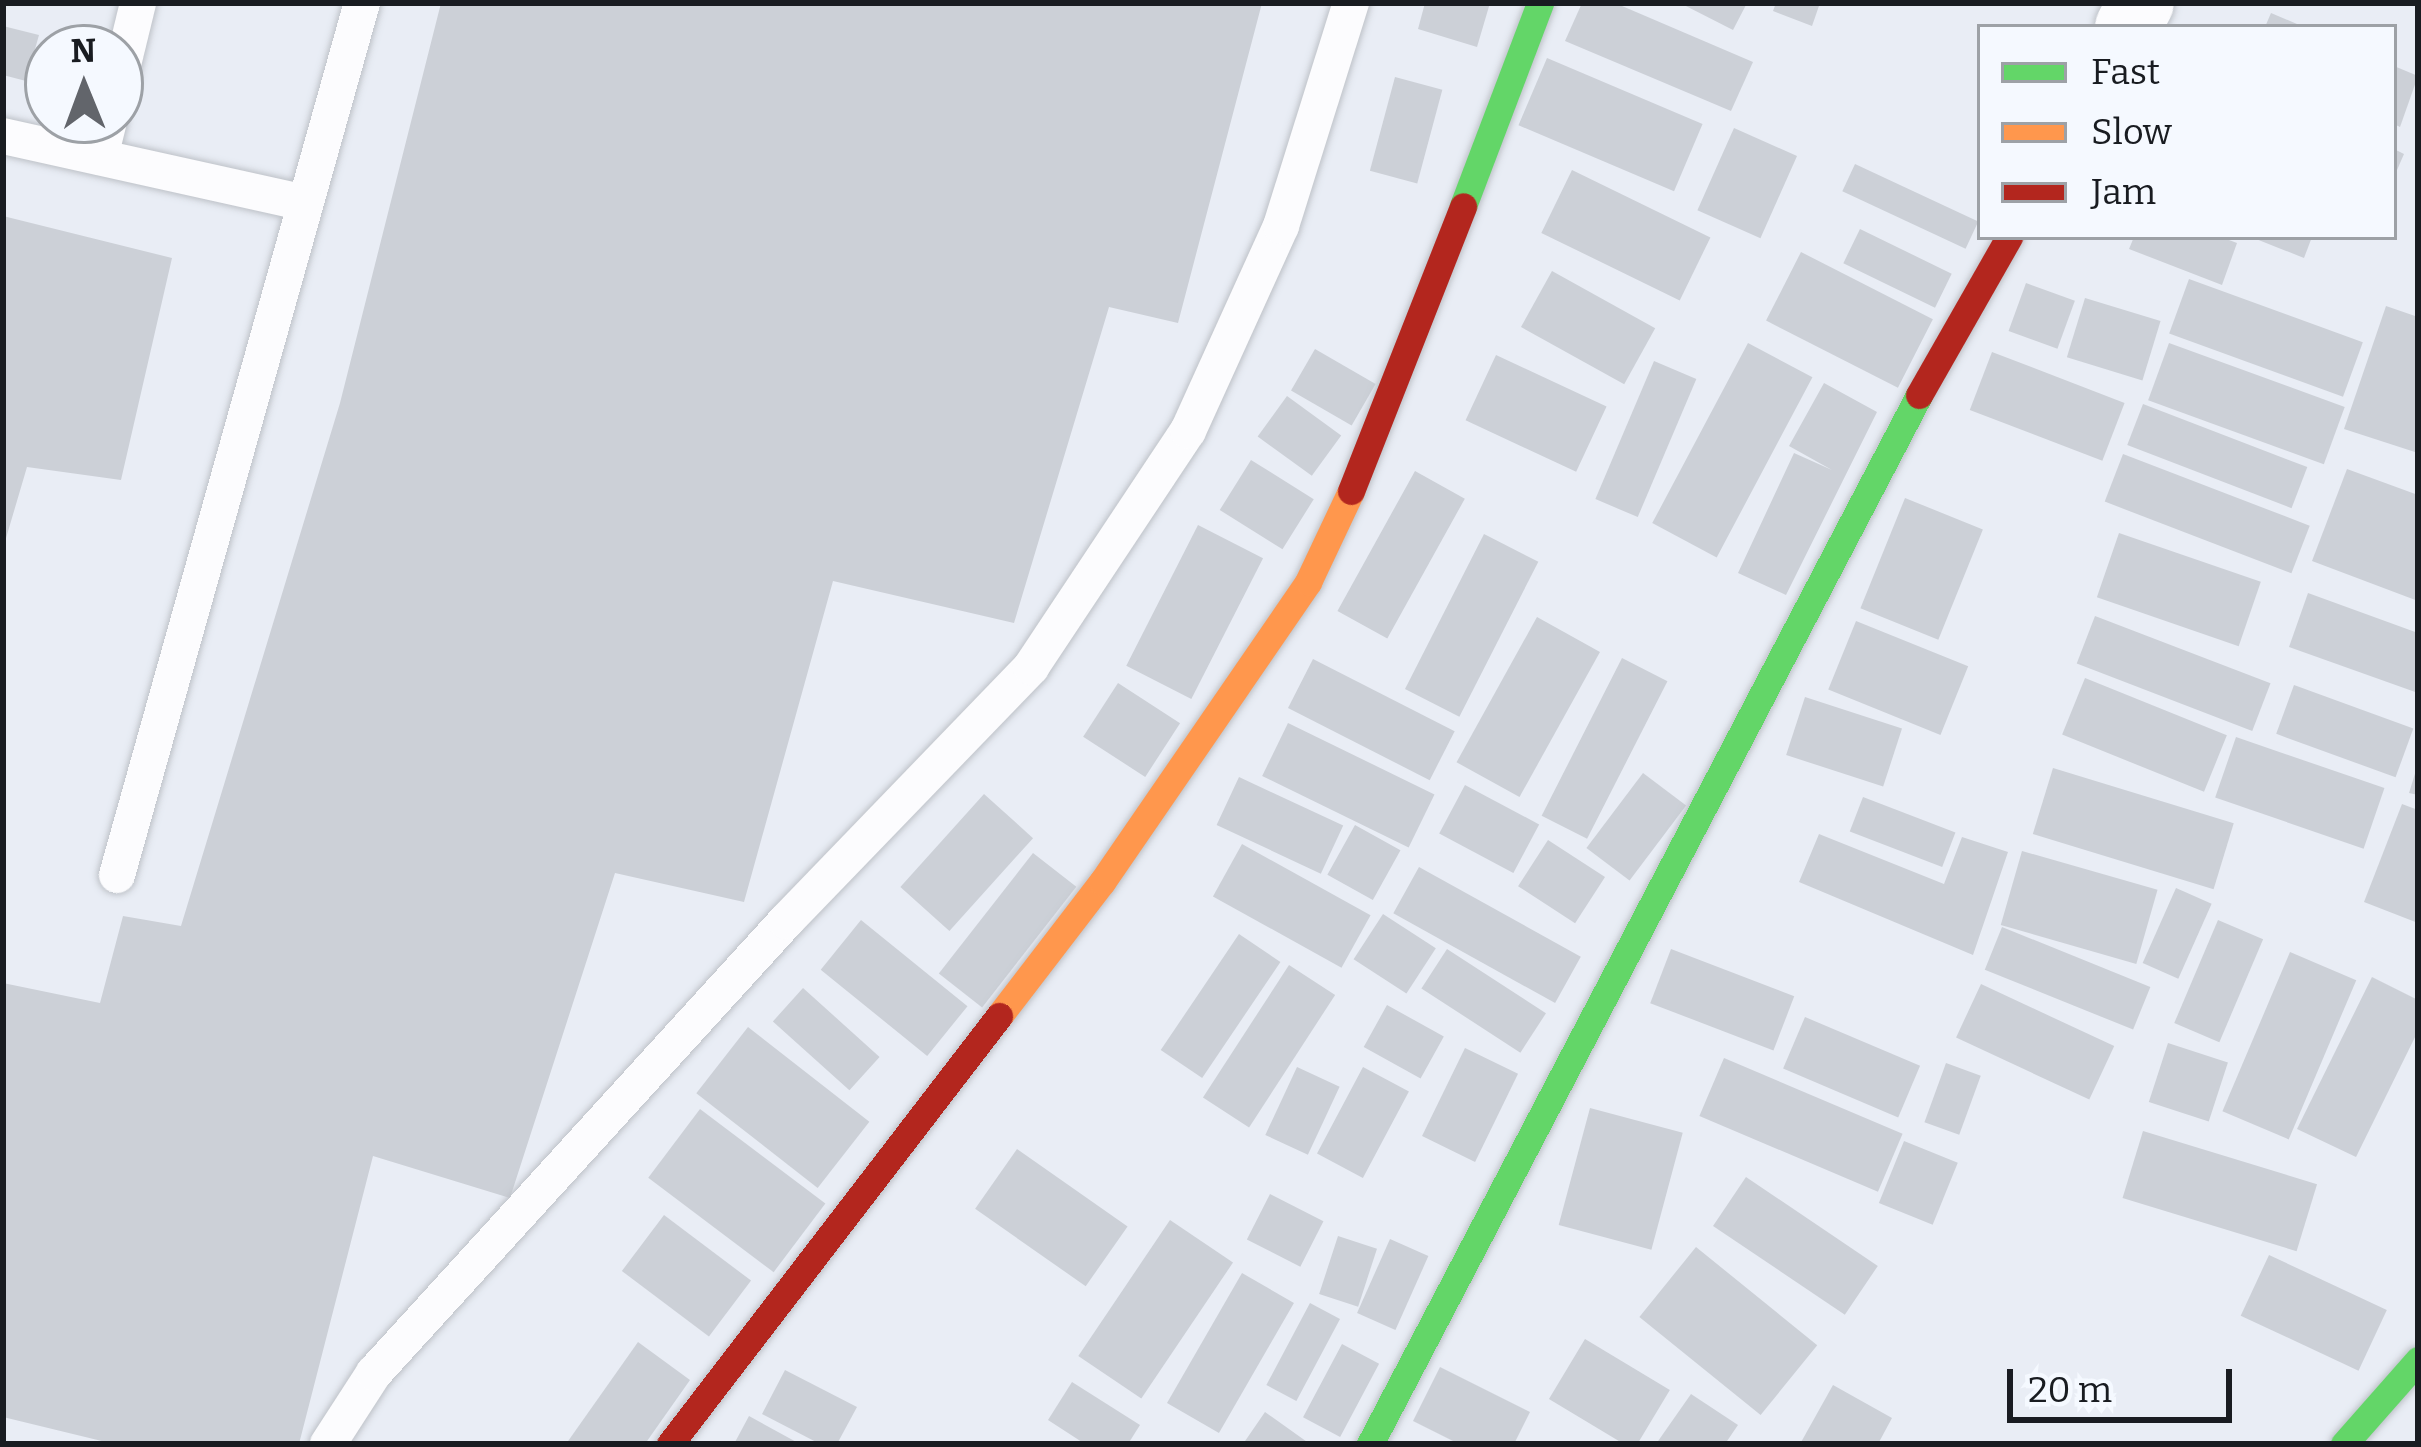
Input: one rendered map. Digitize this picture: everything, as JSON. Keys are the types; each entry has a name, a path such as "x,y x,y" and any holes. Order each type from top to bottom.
{"street":[{"path":"670,1444 1102,882 1308,582 1374,442 1540,3"},
{"path":"1370,1444 1875,473 2006,240"},
{"path":"2344,1444 2418,1360"}],"lane":[{"path":"118,875 362,3"},
{"path":"328,1444 374,1373 786,921 1031,667 1188,431 1281,226 1351,3"},
{"path":"3,136 304,203"},
{"path":"100,157 103,144"}],"building":[{"path":"441,3 1262,3 1178,323 1109,307 1014,623 833,581 744,902 615,873 510,1198 373,1156 299,1444 114,1444 3,1417 3,983 100,1003 123,916 181,926 340,403"},
{"path":"1425,3 1490,3 1477,47 1418,29"},
{"path":"1582,3 1615,3 1753,62 1731,111 1565,41"},
{"path":"1680,3 1747,3 1733,30"},
{"path":"1776,3 1820,3 1812,26 1773,11"},
{"path":"2271,13 2297,24 2266,24"},
{"path":"3,26 24,31 24,80 3,75"},
{"path":"1547,58 1703,124 1674,191 1518,125"},
{"path":"2397,67 2418,76 2397,126"},
{"path":"1395,77 1442,90 1417,183 1370,171"},
{"path":"1734,128 1797,156 1760,238 1697,210"},
{"path":"1855,164 1977,221 1966,249 1842,191"},
{"path":"1572,170 1710,238 1680,300 1541,233"},
{"path":"3,216 172,258 121,480 27,467 4,545"},
{"path":"1860,229 1952,274 1935,308 1843,263"},
{"path":"2133,240 2237,243 2222,285 2129,249"},
{"path":"2259,240 2311,240 2304,258"},
{"path":"1801,252 1933,319 1898,388 1766,321"},
{"path":"1552,271 1655,328 1624,384 1521,327"},
{"path":"2189,279 2363,342 2343,397 2169,334"},
{"path":"2026,283 2075,301 2057,349 2009,331"},
{"path":"2085,298 2161,321 2142,380 2067,357"},
{"path":"2386,306 2418,317 2418,453 2344,429"},
{"path":"1748,343 1812,377 1717,557 1652,523"},
{"path":"2169,343 2345,407 2324,464 2148,400"},
{"path":"1315,349 1376,384 1352,426 1291,391"},
{"path":"1992,352 2125,403 2102,461 1970,410"},
{"path":"1496,355 1607,407 1576,472 1466,420"},
{"path":"1654,361 1696,379 1638,517 1595,499"},
{"path":"1824,383 1877,412 1786,595 1738,573 1794,453 1832,470 1789,446"},
{"path":"1287,396 1341,435 1312,476 1258,436"},
{"path":"2143,404 2307,467 2292,508 2127,445"},
{"path":"2123,454 2310,526 2291,573 2105,502"},
{"path":"1251,460 1314,499 1282,549 1220,510"},
{"path":"2347,469 2418,495 2418,601 2312,561"},
{"path":"1415,471 1465,499 1387,639 1337,611"},
{"path":"1905,498 1983,529 1938,640 1860,608"},
{"path":"1198,525 1263,558 1191,699 1126,666"},
{"path":"2119,533 2261,582 2239,646 2097,597"},
{"path":"1484,534 1538,562 1459,717 1405,689"},
{"path":"2308,593 2418,633 2418,693 2289,647"},
{"path":"2095,616 2271,683 2252,731 2077,664"},
{"path":"1537,617 1600,652 1519,797 1457,762"},
{"path":"1856,621 1968,666 1940,735 1828,690"},
{"path":"1622,658 1667,681 1587,839 1542,816"},
{"path":"1313,659 1455,731 1430,780 1288,708"},
{"path":"2085,678 2227,735 2204,792 2062,735"},
{"path":"1118,683 1180,723 1145,777 1083,737"},
{"path":"2294,685 2413,728 2396,777 2276,734"},
{"path":"1805,697 1902,729 1883,787 1786,755"},
{"path":"1288,723 1435,794 1409,847 1262,776"},
{"path":"2236,737 2384,788 2364,849 2215,798"},
{"path":"2418,764 2418,795 2409,793"},
{"path":"2053,768 2234,823 2214,889 2033,834"},
{"path":"1643,773 1686,805 1630,881 1586,848"},
{"path":"1239,777 1343,826 1321,874 1217,825"},
{"path":"1465,785 1539,824 1513,873 1439,834"},
{"path":"984,794 1033,838 949,931 900,887"},
{"path":"1863,797 1955,832 1942,867 1850,832"},
{"path":"2402,804 2418,810 2418,923 2364,902"},
{"path":"1355,825 1400,850 1373,900 1327,875"},
{"path":"1819,834 1944,884 1962,837 2008,852 1973,955 1799,882"},
{"path":"1548,840 1605,877 1575,923 1518,886"},
{"path":"1242,844 1371,915 1341,968 1213,896"},
{"path":"2022,851 2158,890 2136,964 2001,925"},
{"path":"1033,853 1076,887 982,1007 939,974"},
{"path":"1419,867 1581,957 1555,1003 1393,913"},
{"path":"2176,888 2212,904 2178,979 2143,963"},
{"path":"1383,914 1436,948 1406,994 1354,959"},
{"path":"861,920 967,1006 927,1056 821,970"},
{"path":"2218,920 2263,939 2219,1042 2174,1023"},
{"path":"2002,927 2150,987 2133,1030 1985,970"},
{"path":"1239,934 1280,962 1202,1078 1161,1050"},
{"path":"1447,949 1546,1013 1520,1053 1421,988"},
{"path":"1671,949 1794,996 1773,1050 1650,1003"},
{"path":"2290,952 2356,980 2289,1139 2222,1111"},
{"path":"1289,965 1335,995 1249,1127 1203,1098"},
{"path":"2372,977 2418,1000 2418,1031 2356,1157 2297,1129"},
{"path":"1981,984 2114,1046 2089,1100 1956,1037"},
{"path":"803,988 880,1057 849,1090 773,1021"},
{"path":"1387,1005 1444,1037 1421,1078 1364,1047"},
{"path":"1805,1017 1920,1066 1898,1117 1783,1069"},
{"path":"748,1027 869,1122 818,1188 696,1093"},
{"path":"2168,1043 2228,1062 2209,1121 2149,1102"},
{"path":"1465,1048 1518,1074 1475,1162 1422,1136"},
{"path":"1724,1058 1903,1134 1878,1192 1699,1116"},
{"path":"1946,1063 1981,1076 1959,1135 1924,1122"},
{"path":"1297,1067 1340,1087 1308,1155 1265,1135"},
{"path":"1363,1067 1409,1091 1363,1178 1317,1154"},
{"path":"1590,1108 1683,1133 1651,1250 1559,1225"},
{"path":"700,1109 825,1203 774,1272 648,1178"},
{"path":"2143,1131 2317,1184 2297,1251 2123,1198"},
{"path":"1904,1141 1958,1163 1933,1225 1879,1203"},
{"path":"1017,1149 1128,1226 1086,1286 975,1209"},
{"path":"1746,1177 1878,1266 1845,1315 1713,1226"},
{"path":"1270,1194 1323,1221 1300,1267 1247,1239"},
{"path":"664,1215 751,1281 709,1337 622,1271"},
{"path":"1170,1220 1233,1262 1141,1398 1078,1356"},
{"path":"1338,1236 1377,1249 1358,1307 1319,1294"},
{"path":"1390,1239 1428,1256 1395,1330 1357,1313"},
{"path":"1696,1247 1817,1345 1761,1415 1639,1317"},
{"path":"2269,1255 2387,1310 2359,1371 2241,1316"},
{"path":"1242,1273 1294,1303 1219,1433 1167,1403"},
{"path":"1310,1303 1340,1319 1296,1401 1266,1385"},
{"path":"1585,1339 1670,1390 1637,1444 1624,1444 1549,1399"},
{"path":"638,1342 690,1380 645,1444 566,1444"},
{"path":"1342,1344 1379,1364 1340,1437 1303,1417"},
{"path":"1440,1367 1530,1412 1514,1444 1459,1444 1413,1421"},
{"path":"785,1370 857,1407 837,1444 820,1444 762,1414"},
{"path":"1072,1382 1140,1425 1128,1444 1085,1444 1048,1420"},
{"path":"1833,1385 1892,1418 1878,1444 1800,1444"},
{"path":"1691,1394 1738,1425 1725,1444 1656,1444"},
{"path":"1265,1412 1310,1444 1243,1444"},
{"path":"749,1416 800,1444 734,1444"}],"traffic: fast":[{"path":"1463,206 1540,3"},
{"path":"1370,1444 1919,395"},
{"path":"2344,1444 2418,1360"}],"traffic: slow":[{"path":"999,1016 1102,882 1308,582 1351,491"}],"traffic: jam":[{"path":"1351,491 1463,206"},
{"path":"1919,395 2007,240"},
{"path":"670,1444 999,1016"}]}
